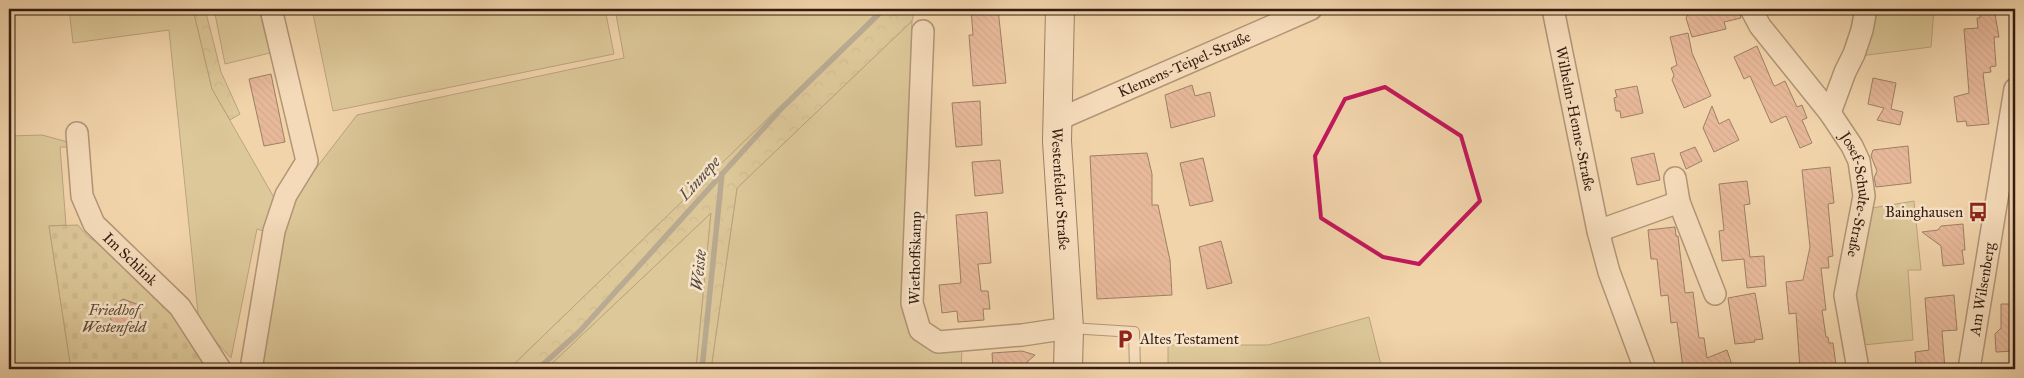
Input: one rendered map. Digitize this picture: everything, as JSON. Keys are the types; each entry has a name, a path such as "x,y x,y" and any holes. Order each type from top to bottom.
{"main road":[{"name":"Westenfelder Straße","path":"1060,9 1057,120 1069,328 1068,369"}],"street":[{"path":"250,369 274,231 286,195 307,161 271,9"},
{"name":"Klemens-Teipel-Straße","path":"1057,120 1311,9"},
{"name":"Wilhelm-Henne-Straße","path":"1553,9 1598,231 1609,272 1645,369"},
{"name":"Josef-Schulte-Straße","path":"1751,9 1760,26 1830,113 1852,146 1859,161 1863,178 1864,196 1862,216 1845,295 1858,369"},
{"name":"Josef-Schulte-Straße","path":"1830,113 1845,72 1854,54 1862,30 1866,9"},
{"name":"Wiethoffskamp","path":"923,31 912,303 920,330 938,342 1022,335 1069,328"},
{"name":"Am Wilsenberg","path":"1969,369 2015,89"},
{"name":"Im Schlink","path":"77,134 82,196 94,224 180,307 220,369"},
{"path":"1675,178 1679,202 1715,294"},
{"path":"1598,231 1679,202"}],"lane":[{"path":"1069,328 1134,332 1135,369"}],"highlighted area":[{"path":"1385,87 1461,136 1480,201 1419,264 1383,257 1321,218 1315,156 1345,99"}],"green space":[{"path":"69,9 193,9 212,89 276,201 270,233 257,229 231,358 199,323 169,30 73,43"},
{"path":"193,9 205,9 221,72 240,114 230,120 212,89"},
{"path":"214,9 259,9 270,53 225,64"},
{"path":"312,9 605,9 614,54 333,111"},
{"path":"615,9 881,9 509,369 258,369 290,202 357,115 624,58"},
{"path":"881,9 915,9 912,21 737,188 711,369 696,369 711,213 546,369 509,369"},
{"path":"1873,9 1934,9 1931,47 1860,56"},
{"path":"912,21 903,314 913,339 931,350 962,350 961,369 711,369 737,188"},
{"path":"42,135 68,142 72,147 60,147 66,225 49,226 71,369 9,369 9,136"},
{"path":"1914,201 1921,270 1908,270 1913,340 1863,345 1855,294 1872,208"},
{"path":"711,213 696,369 546,369"},
{"name":"Friedhof Westenfeld","path":"78,225 87,236 108,250 161,292 216,369 71,369 49,226"},
{"path":"1369,317 1382,369 1168,369 1168,345 1268,345"}],"building":[{"path":"971,9 998,9 1006,83 973,86 969,35 973,35"},
{"path":"1691,9 1739,9 1741,18 1724,22 1726,29 1692,37 1686,18"},
{"path":"1980,9 1994,9 1999,37 1994,37 1996,66 1990,67 1991,72 1983,73 1989,124 1967,126 1966,121 1957,122 1954,97 1969,93 1964,29 1978,28 1977,18 1980,18"},
{"path":"1688,33 1692,53 1711,96 1684,108 1672,80 1674,75 1671,68 1677,65 1670,37"},
{"path":"1757,46 1773,84 1775,86 1785,81 1797,107 1802,105 1807,118 1802,120 1812,143 1800,148 1786,116 1771,123 1750,76 1744,79 1734,57"},
{"path":"271,74 285,142 264,146 249,79"},
{"path":"1873,78 1896,83 1891,109 1903,112 1900,125 1877,120 1884,108 1868,104"},
{"path":"1192,85 1195,96 1210,92 1215,116 1171,128 1165,95"},
{"path":"1637,86 1643,113 1621,118 1620,111 1616,111 1614,98 1617,97 1615,90"},
{"path":"980,101 982,145 956,147 952,103"},
{"path":"1712,106 1719,124 1729,119 1739,140 1714,152 1703,128"},
{"path":"1908,146 1911,183 1876,187 1874,178 1877,171 1871,156 1873,150"},
{"path":"1695,147 1702,161 1686,169 1680,153"},
{"path":"1147,153 1152,174 1152,205 1158,205 1170,260 1172,295 1097,299 1090,156"},
{"path":"1654,153 1660,180 1637,185 1631,158"},
{"path":"1203,158 1213,201 1190,206 1180,163"},
{"path":"1000,160 1003,193 975,196 972,162"},
{"path":"1830,167 1834,203 1828,204 1833,256 1828,257 1829,268 1821,268 1826,310 1822,310 1826,337 1828,337 1829,343 1833,343 1836,365 1831,366 1831,369 1800,369 1796,313 1789,314 1786,282 1803,280 1810,247 1802,170"},
{"path":"1747,181 1750,204 1744,205 1750,257 1764,256 1766,286 1747,288 1744,259 1722,261 1719,231 1724,230 1719,184"},
{"path":"987,212 991,263 978,264 981,291 988,291 990,309 983,309 984,320 958,322 957,311 942,313 939,285 961,283 956,215"},
{"path":"1963,224 1965,250 1962,250 1964,264 1943,266 1941,246 1922,232 1938,230 1941,226"},
{"path":"1675,227 1676,236 1678,236 1685,293 1693,292 1699,338 1704,338 1707,358 1727,350 1732,365 1721,369 1681,369 1683,368 1677,322 1671,323 1668,295 1661,296 1657,259 1651,259 1648,230"},
{"path":"1221,241 1232,283 1207,289 1199,247"},
{"path":"1755,293 1763,339 1754,340 1755,342 1735,344 1728,298"},
{"path":"1954,295 1957,330 1942,331 1945,369 1916,369 1915,352 1929,350 1925,298"},
{"name":"Friedhof Westenfeld","path":"123,299 139,305 141,322 128,333 112,326 109,309"},
{"path":"2001,304 2015,304 2015,351 1996,352 1995,334 2001,328"},
{"path":"1022,351 1035,355 1027,362 1025,369 993,369 992,353"}],"waterway":[{"name":"Linnepe","path":"538,369 580,331 781,109 884,9"},
{"name":"Weiste","path":"702,369 722,174"}],"place":[{"name":"Bainghausen","path":"1978,212"},
{"name":"Altes Testament","path":"1125,339"}]}
